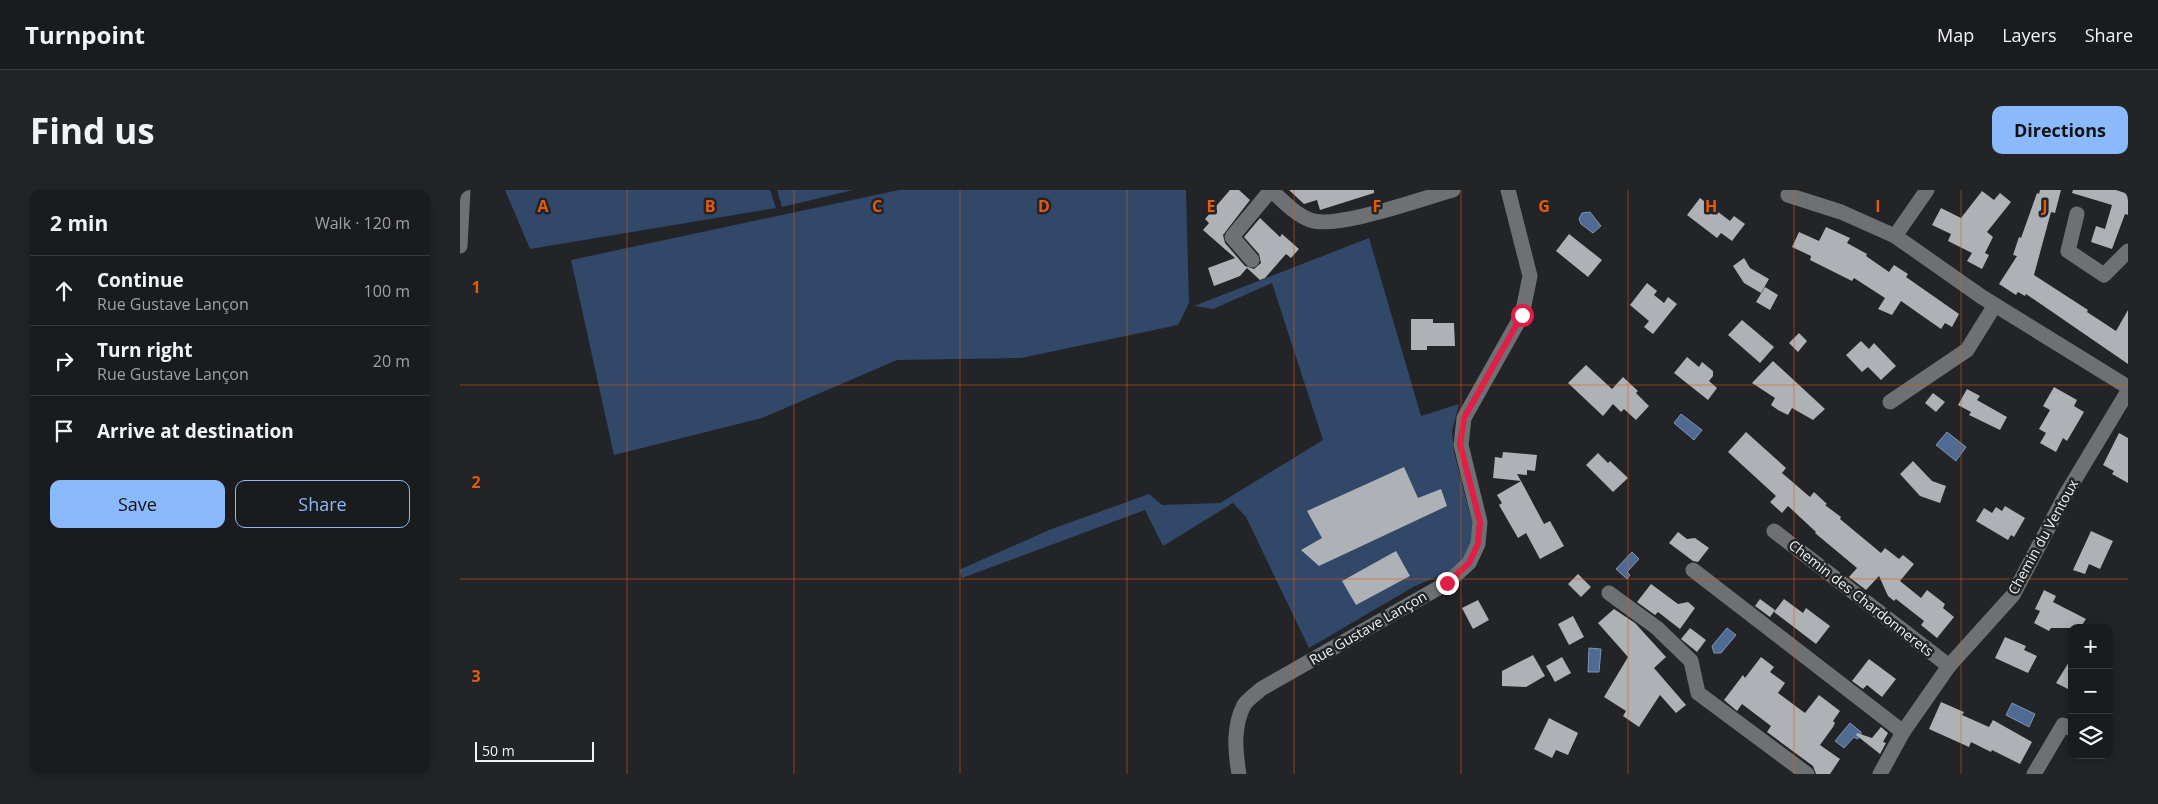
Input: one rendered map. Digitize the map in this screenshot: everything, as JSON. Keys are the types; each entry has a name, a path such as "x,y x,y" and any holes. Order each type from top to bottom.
{"street":[{"path":"460,246 463,190"},
{"path":"1252,260 1232,238 1271,190 1292,210 1310,220 1325,223 1347,220 1453,190"},
{"name":"Rue Gustave Lançon","path":"1239,774 1236,758 1236,727 1245,704 1261,689 1447,583 1469,563 1478,544 1480,522 1460,444 1464,418 1522,315 1530,276 1508,190"},
{"path":"1896,236 1928,190"},
{"path":"1788,195 1842,212 1896,236 1995,305 2128,389"},
{"path":"2077,214 2068,251 2104,275 2128,252"},
{"path":"1890,402 1967,350 1995,305"},
{"name":"Chemin du Ventoux","path":"1880,774 1903,732 1949,666 2013,595 2066,494 2128,389"},
{"name":"Chemin des Chardonnerets","path":"1774,531 1949,666"},
{"path":"1693,570 1903,732"},
{"path":"1609,593 1656,628 1691,661 1698,693 1807,774"},
{"path":"2034,774 2063,725 2068,727"}],"shaded area":[{"path":"505,190 770,190 776,208 530,249"},
{"path":"777,190 853,190 782,207"},
{"path":"899,190 1186,190 1189,303 1178,325 1021,358 897,360 762,418 614,455 571,260"},
{"path":"1590,212 1601,226 1593,233 1581,224 1579,219 1582,213"},
{"path":"1369,238 1421,416 1459,404 1452,431 1454,452 1475,534 1468,564 1415,586 1309,648 1246,517 1233,503 1163,546 1145,510 962,578 959,570 1049,530 1149,494 1162,505 1220,503 1323,440 1272,283 1213,309 1194,306"},
{"path":"1681,414 1702,430 1694,440 1674,423"},
{"path":"1947,432 1966,447 1956,461 1936,445"},
{"path":"1632,552 1639,559 1627,572 1630,575 1627,579 1616,569"},
{"path":"1727,628 1736,635 1721,653 1714,653 1712,646"},
{"path":"1589,648 1601,649 1599,672 1588,672"},
{"path":"2012,703 2035,714 2029,727 2006,715"},
{"path":"1850,723 1861,732 1861,736 1857,739 1854,737 1844,748 1835,741"}],"building":[{"path":"1230,190 1239,190 1250,200 1223,235 1225,243 1245,266 1254,269 1261,263 1259,254 1244,237 1260,218 1280,237 1282,234 1299,249 1291,258 1286,254 1265,278 1260,280 1247,268 1240,276 1214,286 1208,268 1235,258 1203,230 1209,223 1205,219"},
{"path":"1289,190 1374,190 1374,193 1320,210 1317,200 1304,204"},
{"path":"2040,190 2061,190 2055,213 2051,212 2034,275 2088,310 2087,312 2116,331 2128,310 2128,364 2026,294 2025,296 2018,292 2016,295 1999,284 2017,256 2013,255 2019,237 2021,238 2037,193 2039,194"},
{"path":"2073,190 2116,190 2128,194 2128,215 2125,214 2112,249 2091,242 2096,226 2105,229 2112,205 2072,193"},
{"path":"1982,191 1994,200 2000,193 2011,202 1987,232 1993,237 1985,253 1989,255 1982,269 1967,261 1972,253 1948,241 1951,234 1932,225 1941,208 1961,218"},
{"path":"1700,198 1730,221 1734,216 1745,224 1732,241 1721,233 1717,238 1687,215"},
{"path":"1826,227 1850,238 1847,243 1867,254 1866,256 1889,272 1894,265 1908,274 1906,277 1959,314 1952,327 1945,323 1941,329 1901,301 1892,315 1878,309 1885,298 1854,278 1852,281 1810,260 1811,256 1792,247 1799,232 1819,241"},
{"path":"1569,234 1602,260 1588,277 1556,251"},
{"path":"1744,258 1750,268 1769,279 1761,293 1744,283 1733,266"},
{"path":"1647,283 1657,291 1654,295 1664,303 1668,297 1677,304 1653,334 1644,327 1649,321 1630,305"},
{"path":"1765,287 1778,295 1770,310 1756,302"},
{"path":"1411,319 1433,319 1433,323 1454,323 1455,346 1427,346 1427,350 1411,350"},
{"path":"1742,320 1774,347 1760,363 1728,335"},
{"path":"1799,333 1807,341 1798,352 1789,343"},
{"path":"1861,341 1869,349 1874,343 1896,366 1881,380 1868,367 1862,372 1846,355"},
{"path":"1687,357 1699,367 1702,362 1713,371 1713,376 1709,381 1717,388 1708,400 1674,373"},
{"path":"1773,361 1825,409 1813,420 1792,408 1788,415 1778,410 1771,405 1775,398 1752,383"},
{"path":"1586,365 1612,389 1623,377 1638,391 1636,393 1649,406 1636,420 1624,409 1621,412 1613,404 1603,416 1568,383"},
{"path":"2054,387 2077,400 2074,406 2084,412 2067,441 2063,438 2056,452 2040,443 2046,433 2039,429 2050,410 2043,406"},
{"path":"1967,389 1980,396 1977,400 2007,417 2000,430 1969,415 1971,412 1958,405"},
{"path":"1933,393 1945,402 1936,412 1925,403"},
{"path":"1746,432 1786,468 1782,473 1810,497 1814,492 1827,504 1825,505 1841,517 1840,519 1881,553 1885,548 1899,559 1903,555 1914,564 1900,581 1921,598 1927,590 1945,604 1943,608 1954,617 1937,638 1921,625 1924,621 1896,599 1894,601 1888,596 1879,576 1866,590 1849,577 1857,568 1815,533 1788,506 1782,513 1770,502 1776,496 1728,452"},
{"path":"2119,433 2128,438 2128,483 2112,474 2114,471 2103,465"},
{"path":"1503,452 1537,455 1535,471 1527,470 1527,475 1517,474 1521,481 1493,478 1495,457 1502,458"},
{"path":"1598,453 1608,463 1610,461 1628,478 1613,492 1586,465"},
{"path":"1913,461 1932,481 1946,486 1940,503 1920,496 1900,474"},
{"path":"1404,467 1418,498 1441,489 1447,506 1319,566 1301,550 1322,538 1307,511"},
{"path":"1521,481 1544,524 1550,521 1564,546 1540,559 1526,533 1518,538 1499,505 1502,503 1497,495"},
{"path":"2005,506 2025,518 2014,537 2011,535 2008,540 1976,521 1984,508 1992,513 1996,507 2002,511"},
{"path":"2091,531 2113,541 2100,569 2089,564 2085,574 2073,570"},
{"path":"1678,532 1687,539 1695,538 1709,548 1698,562 1693,561 1669,543"},
{"path":"1396,551 1410,576 1356,605 1342,581"},
{"path":"1578,574 1591,587 1581,597 1568,584"},
{"path":"1651,584 1678,604 1688,602 1695,608 1680,629 1658,612 1655,615 1637,602"},
{"path":"2044,590 2056,596 2053,602 2086,619 2083,624 2068,624 2068,628 2051,628 2049,631 2034,623 2040,611 2035,609"},
{"path":"1760,599 1775,610 1770,617 1755,606"},
{"path":"1784,599 1803,613 1806,608 1830,626 1816,644 1774,612"},
{"path":"1478,600 1489,620 1473,629 1462,608"},
{"path":"1614,609 1635,623 1666,657 1654,668 1686,705 1676,713 1660,695 1639,727 1623,716 1626,711 1604,697 1628,657 1598,623"},
{"path":"1573,616 1584,637 1569,645 1558,624"},
{"path":"1690,628 1706,640 1697,652 1681,639"},
{"path":"2005,637 2026,646 2024,650 2037,656 2028,673 1995,658"},
{"path":"1533,655 1545,676 1526,687 1502,686 1502,671"},
{"path":"1562,657 1571,673 1555,682 1546,666"},
{"path":"1761,657 1774,667 1770,672 1785,683 1778,693 1805,713 1819,695 1840,711 1833,721 1835,723 1833,727 1820,745 1840,759 1830,774 1816,774 1813,766 1767,732 1771,726 1742,704 1737,711 1724,700 1743,675 1745,678"},
{"path":"1869,659 1896,679 1882,697 1867,685 1863,689 1852,681"},
{"path":"2068,664 2068,689 2056,683"},
{"path":"1941,702 1964,712 1962,715 1989,727 1993,720 2032,742 2020,764 1992,750 1991,752 1971,742 1969,747 1929,729"},
{"path":"1549,718 1578,733 1568,755 1556,750 1552,758 1534,749"},
{"path":"1881,727 1888,733 1883,742 1886,743 1880,754 1856,735 1857,733 1872,738"}],"route":[{"path":"1447,583 1469,563 1478,544 1480,522 1460,444 1464,418 1522,315"}]}
